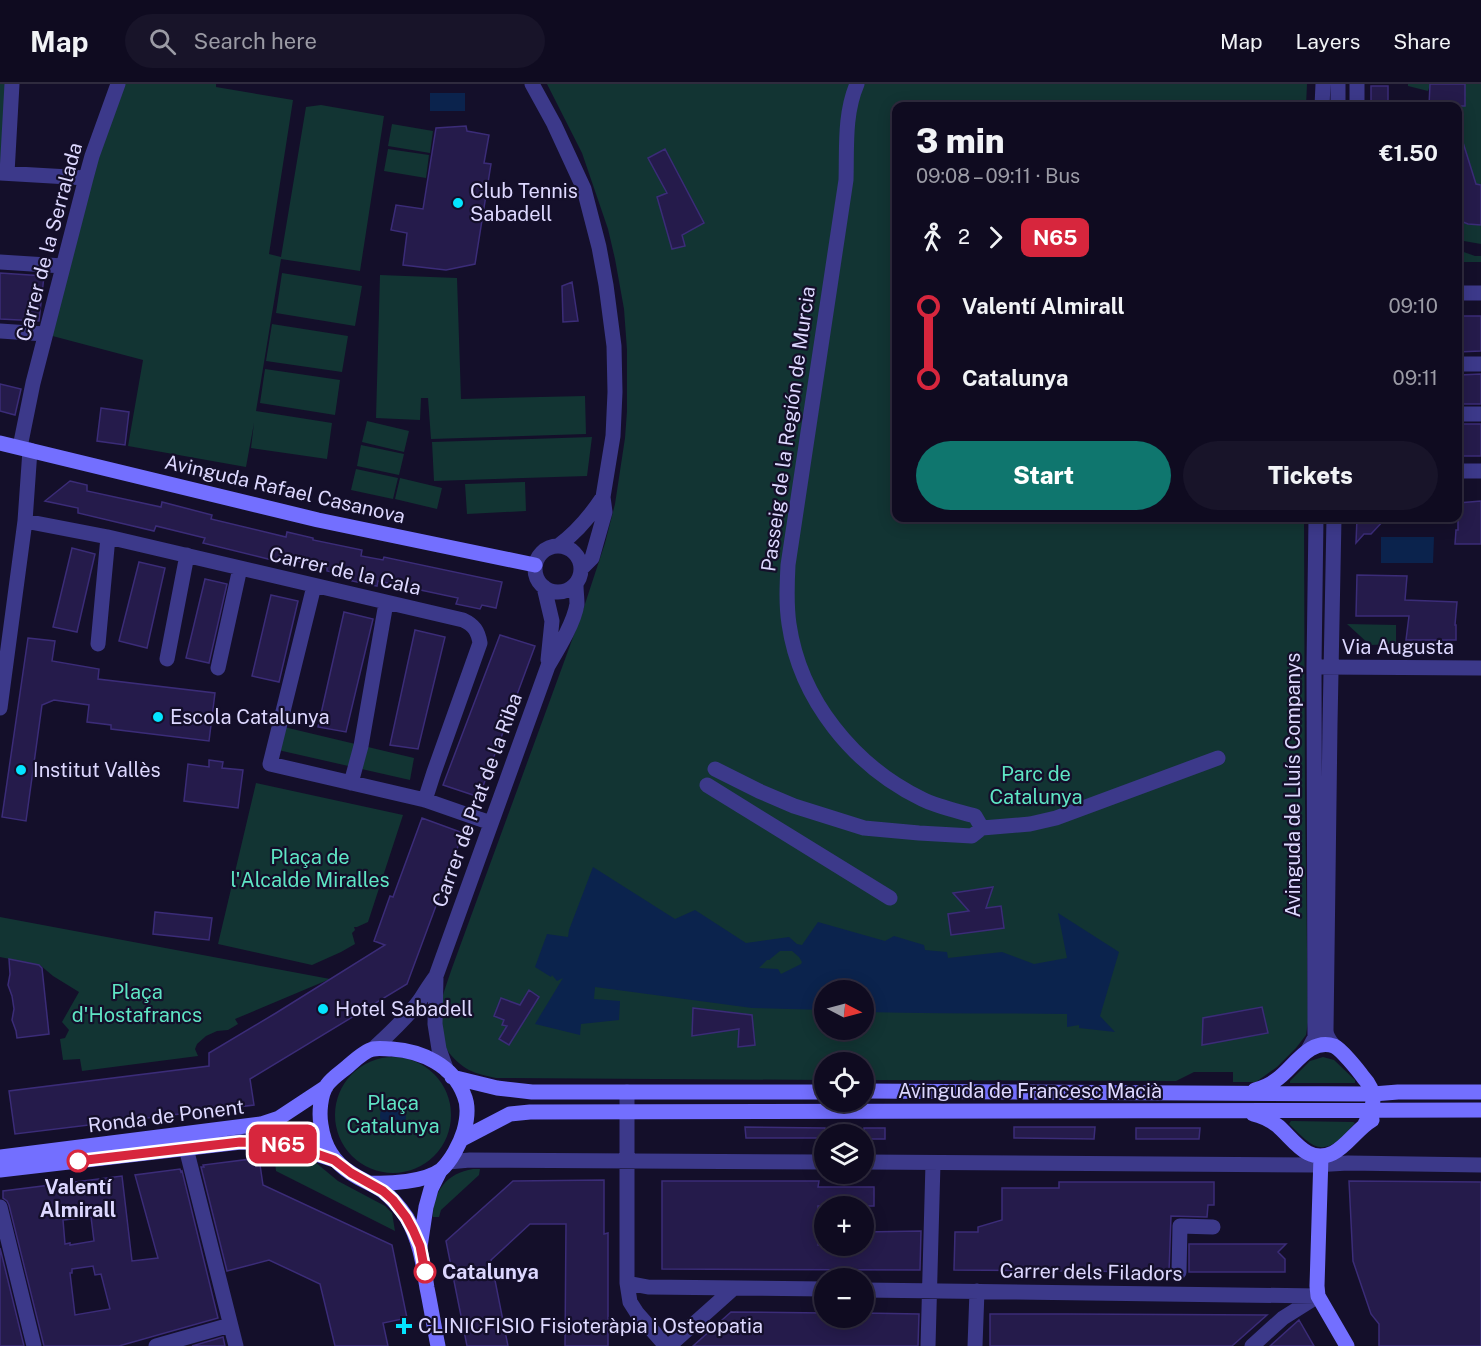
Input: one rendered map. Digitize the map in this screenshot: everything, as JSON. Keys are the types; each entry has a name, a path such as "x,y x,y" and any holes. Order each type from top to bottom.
{"main road":[{"name":"Avinguda Rafael Casanova","path":"0,442 318,520 535,565"},
{"path":"1308,1050 1317,1045 1334,1046"},
{"name":"Avinguda de Francesc Macià","path":"1334,1046 1366,1080 1373,1094 1372,1110 1365,1124"},
{"path":"420,1246 430,1189 462,1139 467,1108 465,1096 441,1065 418,1053 396,1049 373,1049 356,1059 326,1087 321,1104 320,1123 324,1141 334,1160 351,1173 383,1191 406,1217 420,1246 438,1346"},
{"name":"Avinguda de Francesc Macià","path":"1274,1086 1308,1050"},
{"path":"450,1074 510,1090 814,1092"},
{"name":"Avinguda de Francesc Macià","path":"1366,1080 1382,1088 1398,1092"},
{"path":"1274,1086 1274,1118"},
{"name":"Avinguda de Francesc Macià","path":"874,1091 1247,1093 1274,1086 1373,1094 1481,1092"},
{"name":"Ronda de Ponent","path":"0,1157 261,1124 279,1119 326,1087"},
{"name":"Avinguda de Francesc Macià","path":"462,1139 510,1114 520,1113 1244,1111 1267,1119 1372,1110 1481,1110"},
{"name":"Avinguda de Francesc Macià","path":"1274,1118 1305,1152 1321,1160 1334,1153 1365,1124 1386,1114 1405,1110"},
{"name":"Ronda de Ponent","path":"0,1170 240,1142 289,1145 334,1160"},
{"path":"1321,1160 1318,1296 1347,1346"},
{"path":"370,1183 383,1184 416,1179 444,1166"}],"street":[{"path":"12,84 4,173 86,178"},
{"name":"Carrer de la Serralada","path":"0,708 7,621 25,521 25,448 33,382 92,156 118,84"},
{"path":"532,84 558,132 584,189 599,247 614,346 613,436 603,497 605,512 592,558 582,568 576,585 564,592 550,591 544,587 538,581 535,565 546,549 558,546 572,550 577,555 582,568"},
{"name":"Passeig de la Región de Murcia","path":"857,84 852,95 847,136 846,180 788,565 786,591 789,625 810,693 846,742 901,788 976,827"},
{"path":"1322,102 1323,84"},
{"path":"1338,84 1338,102"},
{"path":"1357,84 1357,102"},
{"path":"0,262 63,266"},
{"path":"1462,293 1481,293"},
{"path":"0,331 45,334"},
{"path":"1462,364 1481,364"},
{"path":"1462,414 1481,414"},
{"path":"1462,471 1481,471"},
{"path":"558,546 571,536 603,497"},
{"name":"Carrer de la Cala","path":"25,521 187,555 470,623 477,630 480,643 425,800"},
{"name":"Avinguda de Lluís Companys","path":"1308,1050 1315,1037 1316,522"},
{"name":"Avinguda de Lluís Companys","path":"1334,522 1326,1030 1329,1041 1334,1046"},
{"path":"98,644 108,537"},
{"path":"167,659 187,555"},
{"path":"219,668 240,568"},
{"name":"Carrer de Prat de la Riba","path":"436,976 548,666 566,635 577,605 576,585"},
{"path":"314,586 270,765 425,800 491,823"},
{"name":"Carrer de Prat de la Riba","path":"544,587 552,621 548,666"},
{"path":"351,783 361,746 386,603"},
{"name":"Via Augusta","path":"1314,666 1481,668"},
{"path":"716,769 794,806 864,828 919,833 1030,824 1056,818 1218,758"},
{"path":"706,785 890,898"},
{"path":"373,1049 411,1011 436,976"},
{"path":"436,976 435,1024 439,1049 450,1074"},
{"path":"627,1092 627,1283 630,1302 637,1313 668,1346 734,1288"},
{"path":"186,1148 236,1346"},
{"path":"444,1166 470,1160 814,1162"},
{"path":"874,1162 1321,1160 1348,1163 1481,1164"},
{"path":"928,1346 933,1163"},
{"path":"0,1208 34,1346"},
{"path":"1179,1272 1180,1226 1213,1227"},
{"path":"627,1283 648,1287 814,1289"},
{"name":"Carrer dels Filadors","path":"874,1290 1318,1296"},
{"path":"975,1346 977,1291"},
{"path":"1252,1346 1283,1318 1318,1296"},
{"path":"156,1346 230,1324"}],"green space":[{"path":"0,84 12,84 0,173"},
{"path":"118,84 216,84 216,87 293,100 269,254 281,257 306,107 321,105 384,116 360,271 281,259 256,411 332,423 327,459 251,448 254,423 246,467 128,446 143,360 45,334"},
{"name":"Parc de Catalunya","path":"547,84 1307,84 1306,102 892,102 892,522 1304,522 1308,1022 1306,1035 1277,1067 1256,1082 1233,1082 1233,1072 1194,1072 1176,1081 874,1080 874,1052 814,1052 814,1080 496,1078 479,1074 462,1066 446,1048 438,1025 442,998 583,610 615,504 625,438 627,350 624,309 608,229 582,153"},
{"path":"1408,84 1481,84 1481,244 1462,241 1462,102 1429,102 1429,88 1428,91 1408,86"},
{"path":"392,124 433,131 430,153 388,146"},
{"path":"388,149 429,155 426,178 384,171"},
{"path":"1462,251 1481,256 1481,262 1462,262"},
{"path":"282,273 362,286 355,326 276,313"},
{"path":"380,275 457,278 461,399 585,396 586,434 431,439 428,398 421,398 420,420 376,418"},
{"path":"272,324 348,336 342,372 266,361"},
{"path":"265,369 340,380 335,415 260,403"},
{"path":"367,421 409,431 404,452 362,442"},
{"path":"592,437 587,476 434,481 432,442"},
{"path":"361,445 404,454 399,475 357,466"},
{"path":"356,469 398,478 393,499 351,490"},
{"path":"400,478 442,488 437,509 395,499"},
{"path":"525,482 526,511 467,514 465,484"},
{"path":"1347,624 1396,625 1396,644 1370,645"},
{"path":"284,727 414,758 410,780 278,750"},
{"name":"Plaça de l'Alcalde Miralles","path":"256,783 403,815 368,922 354,927 355,930 352,933 355,944 312,965 218,944"},
{"name":"Plaça d'Hostafrancs","path":"0,917 330,979 235,1019 238,1024 228,1030 217,1031 206,1036 197,1044 195,1049 198,1056 82,1071 80,1059 63,1060 60,1039 65,1038 69,1030 62,1022 79,992 40,965 0,957"},
{"name":"Plaça Catalunya","path":"393,1057 415,1061 434,1074 447,1093 451,1115 447,1137 434,1156 415,1169 393,1173 371,1169 352,1156 339,1137 335,1115 339,1093 352,1074 371,1061"},
{"path":"1323,1057 1334,1060 1355,1080 1355,1083 1290,1083 1310,1061"},
{"path":"1291,1121 1355,1123 1334,1143 1327,1147 1320,1147 1302,1136 1289,1124"},
{"path":"274,1153 289,1153 315,1162 338,1181 385,1206 392,1213 395,1231 276,1171"},
{"path":"480,1169 479,1175 441,1210 439,1217 433,1217 436,1199 443,1185 456,1175"}],"water":[{"path":"430,93 465,93 465,111 430,111"},
{"path":"1381,537 1434,537 1433,563 1381,563"},
{"path":"593,867 675,919 695,910 746,943 789,937 802,945 818,922 885,941 894,936 924,945 925,950 947,952 948,958 1002,952 1034,964 1067,958 1058,913 1119,952 1100,1016 1115,1032 1079,1028 1079,1025 1067,1027 1067,1014 874,1012 874,980 814,980 814,1010 752,1008 595,987 594,999 620,1001 619,1020 581,1024 580,1035 535,1024 563,978 557,981 552,975 551,977 535,967 547,934 568,937","holes":["780,951 792,951 799,957 801,964 781,974 778,969 759,968"]},
{"path":"393,1103 402,1107 406,1116 402,1125 393,1129 384,1125 380,1116 384,1107"}],"building":[{"path":"1430,84 1465,84 1465,106 1462,106 1462,102 1429,102"},
{"path":"1371,86 1388,86 1388,102 1371,102"},
{"path":"466,126 467,131 489,135 484,163 491,164 475,264 446,270 403,265 407,233 391,230 396,205 423,209 436,128"},
{"path":"1462,139 1476,184 1481,185 1481,225 1462,222"},
{"path":"665,149 704,223 682,235 685,246 672,249 657,197 667,193 648,158"},
{"path":"0,273 44,276 39,321 0,319"},
{"path":"572,282 578,321 563,322 562,286"},
{"path":"1462,316 1481,316 1481,351 1462,352"},
{"path":"1481,374 1481,404 1462,404 1462,375"},
{"path":"0,384 21,389 15,415 0,411"},
{"path":"101,408 129,412 125,445 97,441"},
{"path":"1462,424 1481,424 1481,456 1462,456"},
{"path":"70,481 87,485 87,491 161,507 162,502 212,515 211,519 286,537 287,532 362,550 361,556 383,560 384,557 502,582 496,608 482,605 480,609 456,604 458,598 378,581 377,586 352,581 353,577 327,571 327,567 281,558 280,562 203,543 205,538 156,526 154,531 78,513 78,508 45,501"},
{"path":"1481,501 1481,544 1455,544 1458,522 1462,522 1462,503"},
{"path":"1357,522 1382,522 1371,534 1364,534 1356,543"},
{"path":"72,548 95,554 77,632 53,627"},
{"path":"139,562 165,568 147,648 119,641"},
{"path":"1357,575 1407,576 1405,600 1457,602 1456,640 1406,640 1409,616 1356,616"},
{"path":"205,579 227,584 209,663 186,658"},
{"path":"271,595 298,601 279,682 252,676"},
{"path":"344,612 373,619 346,732 318,727"},
{"path":"415,630 445,637 418,749 390,745"},
{"path":"500,635 535,646 479,797 443,785"},
{"path":"28,638 55,641 52,661 99,669 98,679 215,693 209,741 111,729 111,725 87,722 89,705 54,700 42,705 26,821 2,817"},
{"name":"Escola Catalunya","path":"209,760 223,762 222,768 243,770 238,808 184,801 188,764 209,767"},
{"path":"422,818 463,833 407,984 250,1079 254,1105 15,1134 9,1091 209,1066 209,1053 385,945 374,941"},
{"path":"993,887 986,908 1001,906 1004,928 951,935 948,914 969,911 953,893"},
{"path":"155,912 212,918 209,940 153,934"},
{"path":"9,959 39,965 42,968 49,1034 17,1038 12,1020 14,1009 12,996 8,985"},
{"path":"529,990 539,997 509,1045 499,1039 507,1026 502,1025 504,1020 494,1016 501,998 520,1005"},
{"path":"1262,1007 1268,1033 1202,1045 1203,1018"},
{"path":"693,1008 752,1015 755,1045 738,1047 739,1029 692,1036"},
{"path":"745,1127 814,1128 814,1138 746,1138"},
{"path":"1014,1127 1095,1127 1094,1139 1014,1138"},
{"path":"874,1128 885,1128 885,1139 874,1139"},
{"path":"1136,1128 1200,1128 1199,1139 1136,1139"},
{"path":"259,1158 263,1185 392,1245 407,1318 383,1323 388,1346 335,1346 320,1284 269,1260 227,1271 201,1167"},
{"path":"180,1169 182,1171 218,1318 119,1346 44,1346 9,1205 3,1198 3,1191 122,1176 132,1261 158,1258 135,1175","holes":["91,1217 94,1241 65,1244 63,1220","93,1266 95,1275 101,1274 110,1309 75,1315 70,1273 72,1269"]},
{"path":"604,1180 604,1234 608,1233 608,1346 565,1346 566,1224 530,1224 491,1260 508,1346 467,1346 446,1241 513,1181"},
{"path":"662,1181 814,1181 814,1184 818,1184 818,1187 874,1187 874,1196 814,1196 814,1256 874,1256 874,1232 921,1231 920,1270 874,1270 874,1268 662,1269"},
{"path":"1349,1181 1481,1182 1481,1346 1379,1346 1379,1324 1371,1314 1353,1261"},
{"path":"1059,1182 1214,1182 1214,1205 1208,1205 1207,1217 1171,1216 1169,1272 954,1270 955,1232 978,1232 978,1227 1002,1220 1002,1188 1059,1188"},
{"path":"1189,1244 1286,1244 1278,1252 1285,1259 1285,1272 1189,1272"},
{"path":"0,1248 24,1346 0,1346"},
{"path":"731,1312 814,1313 814,1328 874,1328 874,1313 919,1314 918,1346 693,1346"},
{"path":"990,1314 1267,1315 1232,1346 990,1346"},
{"path":"1299,1320 1314,1346 1270,1346"},
{"path":"223,1337 225,1346 192,1346"}],"bus line":[{"name":"N65","path":"78,1161 240,1142 274,1143 308,1151 334,1160 351,1173 383,1191 393,1200 413,1230 420,1246 425,1272"}],"place":[{"name":"Club Tennis Sabadell","path":"458,203"},
{"name":"Escola Catalunya","path":"158,717"},
{"name":"Institut Vallès","path":"21,770"},
{"name":"Hotel Sabadell","path":"323,1009"},
{"name":"Valentí Almirall","path":"78,1161"},
{"name":"Catalunya","path":"425,1272"},
{"name":"CLINICFISIO Fisioteràpia i Osteopatia","path":"404,1326"}]}
